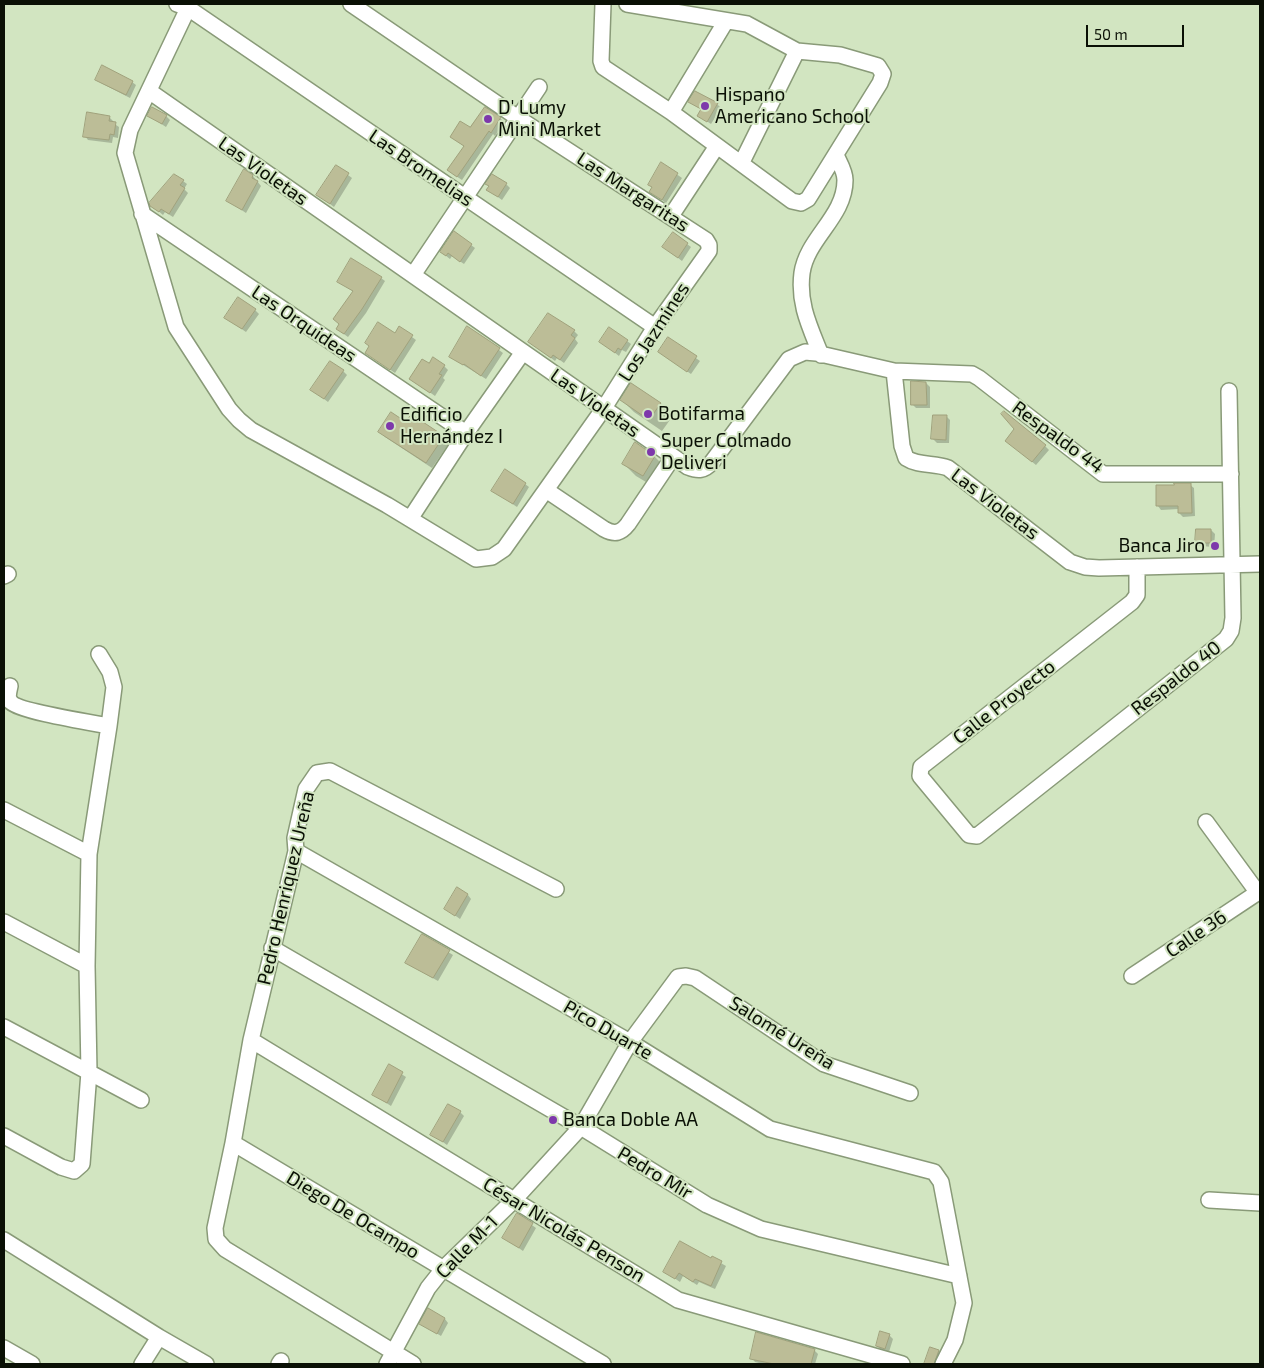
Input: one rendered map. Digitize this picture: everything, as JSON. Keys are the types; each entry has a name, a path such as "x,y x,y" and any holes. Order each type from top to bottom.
{"street":[{"name":"Las Margaritas","path":"351,4 518,118 706,240 709,245 709,251"},
{"path":"603,4 601,61 604,67 742,162 792,201 801,203 808,199 880,83 883,74 878,66 840,55 797,51 747,24 627,4"},
{"path":"185,5 130,130 125,153 176,327 229,409 239,420 251,430 410,519 466,433 523,352"},
{"name":"Las Bromelias","path":"185,5 655,327"},
{"path":"671,112 726,21"},
{"path":"742,162 797,51"},
{"path":"413,275 538,87"},
{"name":"Las Violetas","path":"148,91 688,467 697,470 706,469 789,359 805,352 894,371 902,446 906,458 917,463 948,468 1070,562 1085,567 1137,567"},
{"path":"671,216 717,146"},
{"path":"821,355 804,312 801,294 802,272 807,257 837,211 840,203 845,180 843,170 836,155"},
{"name":"Las Orquideas","path":"142,214 466,433"},
{"name":"Los Jazmines","path":"410,519 476,559 492,557 504,549 604,408 655,327 709,251"},
{"name":"Respaldo 44","path":"894,371 972,374 1103,474 1231,474"},
{"name":"Respaldo 40","path":"977,836 1226,639 1231,632 1234,618 1231,564 1229,391"},
{"path":"546,490 604,530 610,533 617,533 628,524 673,457"},
{"path":"1137,567 1260,564"},
{"name":"Calle Proyecto","path":"977,836 969,835 920,776 921,768 1132,602 1137,595 1137,567"},
{"path":"4,1136 61,1167 74,1171 82,1164 89,1072 87,966 89,854 110,726 114,687 113,680 99,654"},
{"path":"10,686 8,694 10,701 15,706 110,726"},
{"name":"Pedro Henriquez Ureña","path":"390,1359 225,1249 216,1238 215,1228 233,1143 251,1040 296,851 295,838 306,789 317,773 330,771 556,888"},
{"path":"4,810 89,854"},
{"path":"1206,822 1259,892"},
{"name":"Pico Duarte","path":"296,851 630,1042 770,1129 934,1172 940,1182 959,1276"},
{"name":"Calle 36","path":"1132,976 1259,892"},
{"path":"4,922 87,966"},
{"name":"Pedro Mir","path":"272,948 581,1128 707,1205 761,1229 959,1276"},
{"name":"Calle M-1","path":"390,1359 428,1288 442,1269 514,1200 581,1128 630,1042 678,977 686,976"},
{"name":"Salomé Ureña","path":"686,976 695,978 824,1064 910,1093"},
{"path":"4,1027 141,1100"},
{"name":"César Nicolás Penson","path":"251,1040 678,1300 902,1364"},
{"name":"Diego De Ocampo","path":"233,1143 603,1364"},
{"path":"1209,1200 1260,1203"},
{"path":"4,1240 159,1337 206,1364"},
{"path":"944,1364 955,1340 964,1303 959,1276"},
{"path":"142,1364 159,1337"},
{"path":"4,1348 32,1364"},
{"path":"390,1359 413,1364"}],"building":[{"path":"102,65 133,81 126,95 95,80"},
{"name":"Hispano Americano School","path":"695,91 718,103 707,122 697,116 701,109 688,102"},
{"path":"152,107 167,115 162,124 147,116"},
{"path":"485,107 501,117 457,177 447,170 464,146 450,137 460,121 470,127"},
{"path":"87,112 110,116 109,121 116,122 114,135 110,134 109,140 83,137"},
{"path":"661,162 678,173 662,200 649,192 652,187 648,185"},
{"path":"336,165 349,173 330,204 316,195"},
{"path":"244,169 253,175 252,178 258,181 242,210 226,201"},
{"path":"174,174 184,180 180,185 185,188 169,214 161,209 159,212 150,206 149,203"},
{"path":"492,174 507,183 498,197 486,190 489,186 485,184"},
{"path":"454,231 472,244 460,262 448,253 446,256 440,252"},
{"path":"673,232 688,243 678,258 662,247"},
{"path":"351,258 382,277 344,334 336,329 339,324 333,319 353,291 337,282"},
{"path":"238,297 256,309 242,329 224,318"},
{"path":"548,313 575,330 571,335 575,338 560,360 553,355 551,358 528,342"},
{"path":"378,322 395,333 399,326 413,335 390,370 365,353 369,346 365,343"},
{"path":"467,326 500,348 481,376 464,364 449,357"},
{"path":"609,327 628,340 621,350 618,348 615,353 599,342"},
{"path":"668,337 697,356 687,372 658,352"},
{"path":"433,357 445,365 439,374 442,375 430,393 409,379 422,359 429,363"},
{"path":"330,361 344,370 324,399 310,390"},
{"path":"911,381 926,382 927,405 911,405"},
{"path":"631,383 661,403 649,420 620,400"},
{"path":"1004,411 1046,445 1032,462 1005,441 1014,429 1001,414"},
{"path":"391,412 406,422 411,414 444,436 426,463 378,432"},
{"path":"933,415 947,415 946,440 931,439"},
{"path":"635,442 655,456 643,476 622,464"},
{"path":"505,469 526,483 513,504 491,491"},
{"path":"1174,483 1191,483 1192,513 1178,513 1178,506 1156,506 1156,485 1174,485"},
{"path":"1196,529 1211,529 1211,543 1195,543"},
{"path":"457,887 468,894 455,916 444,909"},
{"path":"422,934 450,950 433,978 405,963"},
{"path":"389,1064 403,1072 387,1103 372,1095"},
{"path":"448,1104 461,1111 443,1142 430,1135"},
{"path":"517,1213 533,1223 519,1248 502,1238"},
{"path":"680,1241 711,1258 712,1256 722,1261 711,1286 695,1279 693,1282 679,1273 675,1279 663,1272"},
{"path":"428,1308 445,1318 437,1334 419,1324"},
{"path":"880,1331 890,1334 885,1349 876,1346"},
{"path":"756,1332 815,1349 811,1364 774,1364 750,1359"},
{"path":"930,1347 939,1350 934,1364 924,1364"}],"place":[{"name":"Hispano Americano School","path":"705,106"},
{"name":"D' Lumy Mini Market","path":"488,119"},
{"name":"Botifarma","path":"648,414"},
{"name":"Edificio Hernández I","path":"390,426"},
{"name":"Super Colmado Deliveri","path":"651,452"},
{"name":"Banca Jiro","path":"1215,546"},
{"name":"Banca Doble AA","path":"553,1120"}]}
